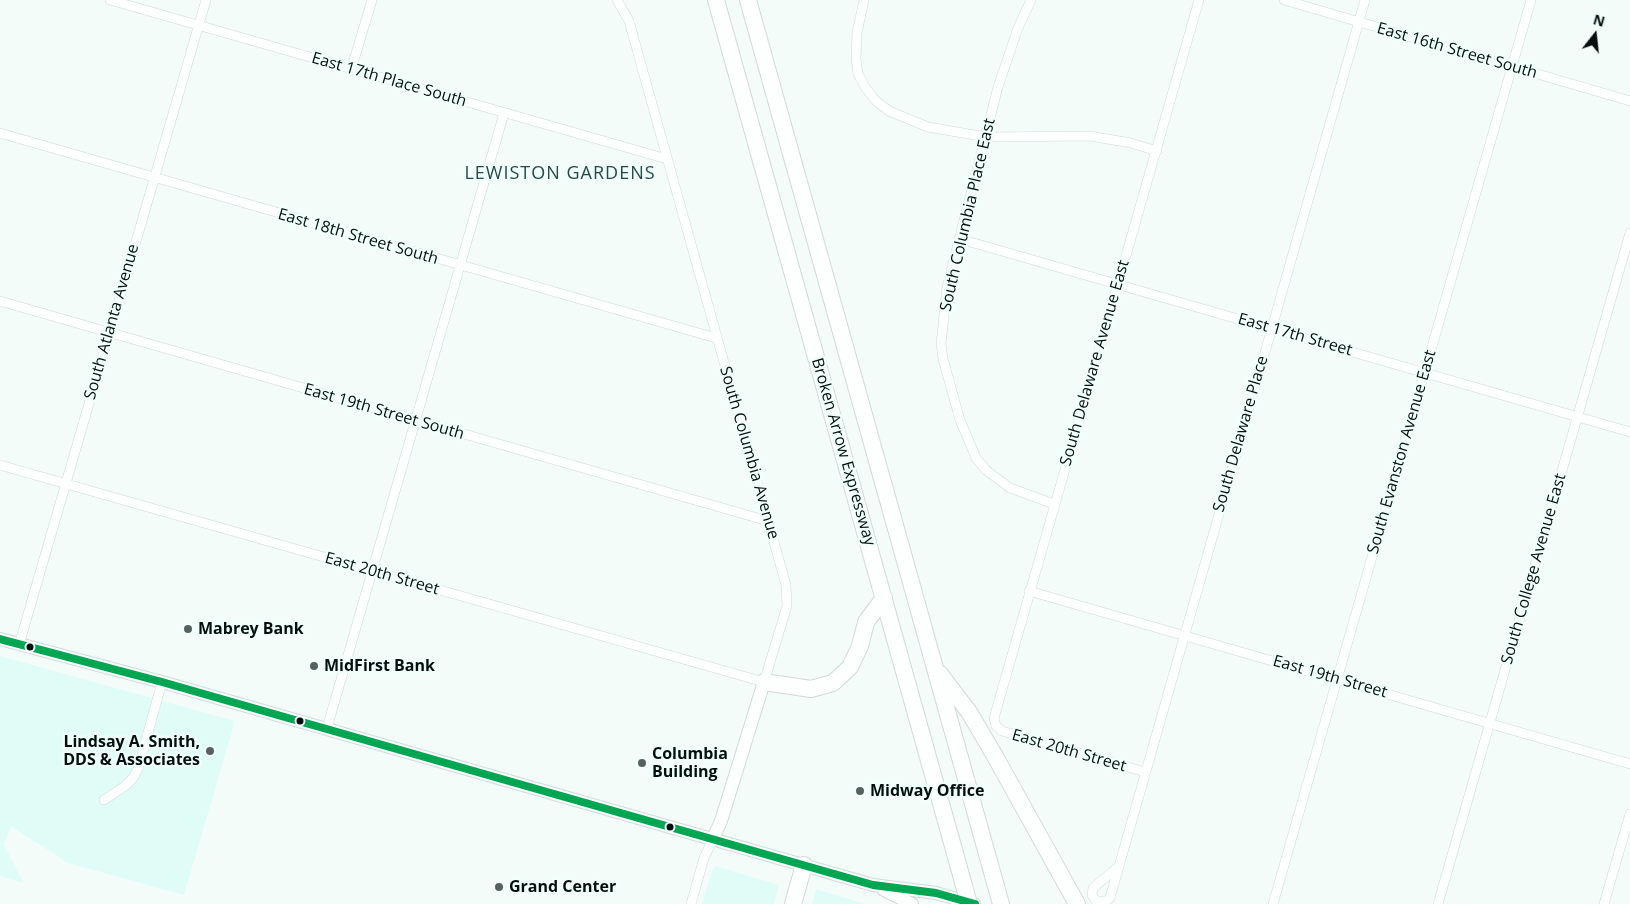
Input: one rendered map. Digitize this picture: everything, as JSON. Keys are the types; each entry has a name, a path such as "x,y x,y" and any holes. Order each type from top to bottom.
{"highway":[{"name":"Broken Arrow Expressway","path":"716,0 969,904"},
{"name":"Broken Arrow Expressway","path":"748,0 1001,904"},
{"path":"764,682 811,689 833,683 850,667 860,646 866,622 884,598"},
{"path":"934,666 969,712 1077,904"},
{"path":"793,904 804,866"}],"main road":[{"path":"0,639 327,728 873,885 936,893 975,904"},
{"name":"South Columbia Avenue","path":"713,839 721,821 764,682"},
{"path":"873,885 912,904"}],"street":[{"name":"East 17th Place South","path":"110,0 667,159"},
{"name":"South Atlanta Avenue","path":"19,645 206,0"},
{"path":"351,70 372,0"},
{"name":"South Columbia Avenue","path":"617,0 629,21 788,597 764,682"},
{"path":"864,0 857,33 856,59 858,74 876,101 889,111 928,127 986,137 1090,136 1131,143 1157,151"},
{"name":"South Columbia Place East","path":"1031,0 998,87 947,288 942,344 946,375 968,444 976,458 999,481 1024,494 1054,504"},
{"name":"South Delaware Avenue East","path":"996,726 996,710 1029,591 1199,0"},
{"name":"East 16th Street South","path":"1284,0 1630,101"},
{"name":"South Delaware Place","path":"1117,868 1365,0"},
{"name":"South Evanston Avenue East","path":"1273,904 1531,0"},
{"path":"327,728 504,113"},
{"name":"East 18th Street South","path":"0,134 716,338"},
{"name":"South College Avenue East","path":"1438,904 1630,233"},
{"name":"East 17th Street","path":"960,239 1630,432"},
{"name":"East 19th Street South","path":"0,301 768,521"},
{"name":"East 20th Street","path":"0,465 764,682"},
{"name":"East 19th Street","path":"1029,591 1630,764"},
{"path":"104,800 125,786 135,773 162,682"},
{"name":"East 20th Street","path":"996,726 1010,734 1145,772"},
{"path":"1604,904 1630,814"},
{"name":"South Columbia Avenue","path":"691,904 704,858 713,839"}],"shaded area":[{"path":"0,656 235,721 184,895 68,863 11,826 4,845 24,883 0,876"},
{"path":"716,866 779,885 774,904 702,904 713,868"},
{"path":"816,889 865,904 812,904"}],"transit line":[{"path":"0,639 162,682 873,885 936,893 975,904"}],"place":[{"name":"Mabrey Bank","path":"188,629"},
{"name":"MidFirst Bank","path":"314,666"},
{"name":"Lindsay A. Smith, DDS & Associates","path":"210,751"},
{"name":"Columbia Building","path":"642,763"},
{"name":"Midway Office","path":"860,791"},
{"name":"Grand Center","path":"499,887"}],"district":[{"name":"LEWISTON GARDENS","path":"560,174"}]}
